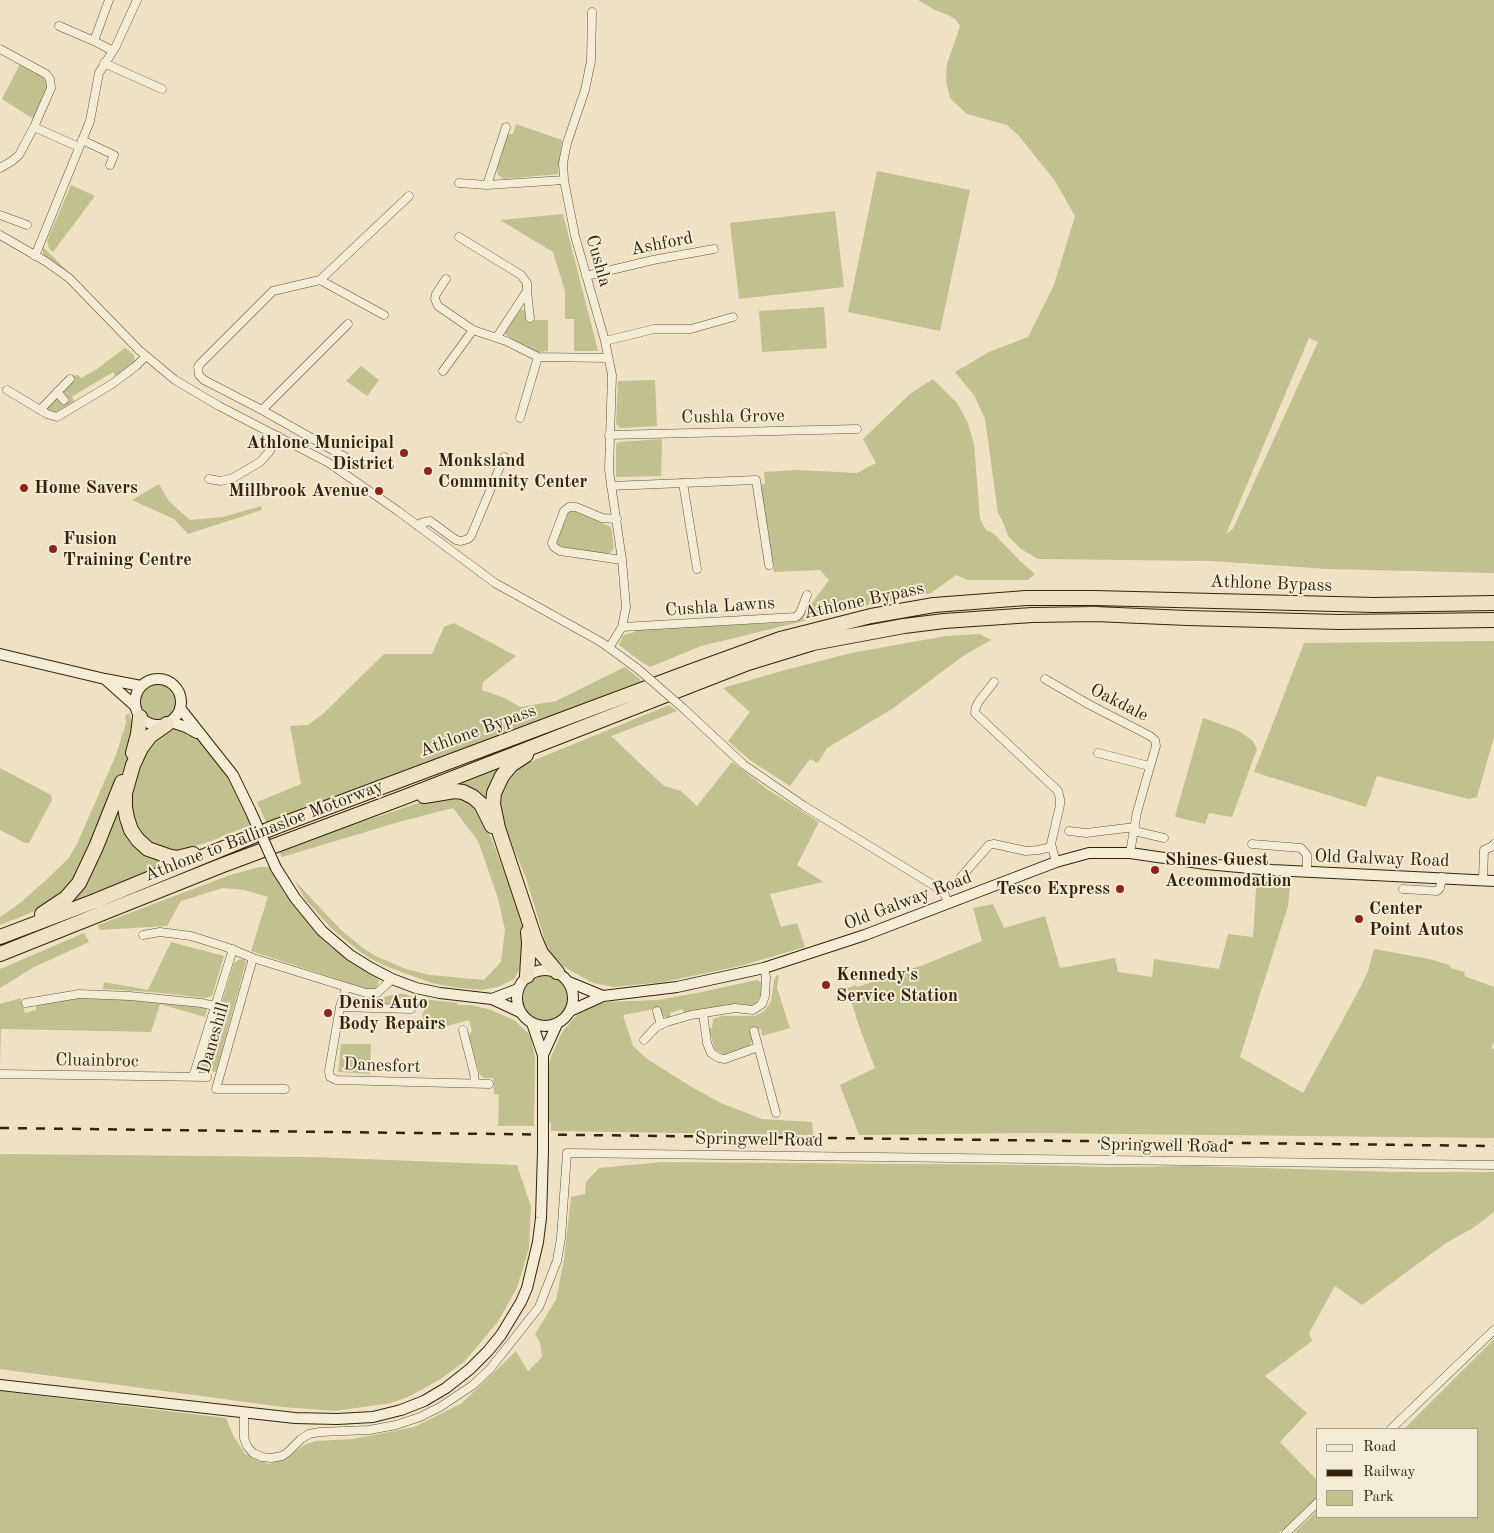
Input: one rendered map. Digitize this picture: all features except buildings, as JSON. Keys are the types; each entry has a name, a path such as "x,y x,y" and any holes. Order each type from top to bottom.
{"highway":[{"name":"Athlone Bypass","path":"275,827 780,639 898,610 943,604 1036,598 1376,605 1494,603"},
{"name":"Athlone Bypass","path":"542,743 748,663 813,643 944,620 1094,614 1340,622 1458,622 1494,620"},
{"path":"1458,622 1494,626"},
{"path":"4,935 56,906 79,883 96,847 129,763 138,734 137,711"},
{"path":"169,723 150,736 141,748 128,780 125,793 125,807 131,830 138,840 148,849 177,858 188,856 240,834 275,827"},
{"path":"542,743 511,765 498,784 494,793 493,804 498,828 535,939 541,953 557,972"},
{"name":"Athlone to Ballinasloe Motorway","path":"0,954 223,865 542,743"},
{"path":"402,798 455,791 468,794 481,804 488,818 527,924 529,944 527,976"},
{"name":"Athlone to Ballinasloe Motorway","path":"4,935 95,901 275,827"}],"main road":[{"path":"0,654 141,686"},
{"path":"105,679 137,711 152,725 161,726 169,723 180,708 181,700 178,691 168,682 158,679 150,680 141,686 135,697 137,711"},
{"path":"0,1385 295,1418 338,1419 373,1417 401,1410 424,1400 446,1388 470,1369 501,1335 527,1288 533,1267 541,1218 543,1055 532,1023 520,1012 492,999 440,993 416,988 392,979 350,955 322,931 295,898 276,868 233,775 180,708"},
{"path":"169,723 186,727 200,735"},
{"name":"Old Galway Road","path":"603,996 677,987 764,968 851,940 1056,862 1089,853 1130,853 1214,864 1307,872 1494,880"},
{"path":"520,1012 517,1002 518,989 527,976 536,971 546,969 557,972 569,982 603,996"},
{"path":"532,1023 548,1026 563,1020 573,1004 573,994 569,982"},
{"path":"492,999 518,989"},
{"path":"570,1011 603,996"},
{"path":"543,1055 557,1024"}],"street":[{"path":"94,41 109,0"},
{"path":"35,256 91,117 98,73 113,52 137,0"},
{"name":"Cushla","path":"592,12 591,61 585,90 567,143 563,163 564,180 573,229 605,341 612,375 609,435 611,486 622,560 626,607 622,627 609,648"},
{"path":"59,26 94,41 113,52"},
{"path":"0,50 43,72 50,79 50,90 34,127 17,158 0,168"},
{"path":"104,63 162,89"},
{"path":"34,127 114,155 110,165"},
{"path":"487,185 506,127"},
{"path":"459,183 487,185 564,180"},
{"path":"342,471 349,461 344,457 262,410 204,380 199,375 198,367 273,291 320,280 409,196"},
{"path":"0,215 28,225"},
{"path":"0,235 69,278 146,356 168,374 200,395 323,459 418,526 494,584 609,648 638,669 744,765 804,806 938,888 944,893 948,902"},
{"path":"459,237 523,277 527,283 530,318"},
{"name":"Ashford","path":"586,276 653,260 714,249"},
{"path":"446,279 436,294 435,299 438,306 473,330 496,337 538,357 608,358"},
{"path":"320,280 384,315"},
{"path":"496,337 527,291"},
{"path":"605,341 654,329 691,329 733,317"},
{"path":"262,410 348,324"},
{"path":"443,371 473,330"},
{"path":"7,390 40,410 53,416 59,416 112,384 146,356"},
{"path":"520,418 538,357"},
{"path":"40,410 70,379"},
{"path":"57,392 64,400"},
{"name":"Cushla Grove","path":"609,435 858,429"},
{"path":"209,479 221,481 234,478 260,462 269,452 278,436"},
{"path":"418,526 421,523 430,522 456,540 461,541 472,536 505,457"},
{"path":"611,486 760,480 769,565"},
{"path":"683,483 697,569"},
{"path":"616,519 602,518 576,507 569,507 564,511 552,543 560,551 622,560"},
{"name":"Cushla Lawns","path":"622,627 796,617 800,613 807,595"},
{"name":"Oakdale","path":"1045,679 1090,706 1155,739 1156,746 1149,766 1130,853"},
{"path":"994,682 979,701 975,713 1058,791 1060,805 1052,847 1056,862"},
{"path":"1098,753 1149,766"},
{"path":"1069,831 1086,833 1135,829 1164,838"},
{"path":"961,876 989,845 997,844 1026,851 1052,847"},
{"path":"1252,844 1301,848 1307,855 1307,872"},
{"path":"1483,879 1484,850 1494,844"},
{"path":"1404,889 1437,891 1440,888 1442,877"},
{"path":"143,935 175,932 209,940 253,958 366,993 374,993 387,985 392,979"},
{"path":"193,1077 233,949"},
{"name":"Daneshill","path":"253,958 216,1089 284,1089"},
{"path":"644,1040 656,1027 691,1015 735,1008 753,1010 762,1004 765,996 766,977 764,968"},
{"name":"Danesfort","path":"346,988 340,1007 328,1071 330,1077 336,1080 489,1084"},
{"path":"26,1003 79,994 130,996 215,1006"},
{"path":"340,1007 411,1009"},
{"path":"657,1011 661,1025"},
{"path":"703,1013 707,1043 711,1053 719,1058 725,1059 758,1047"},
{"path":"464,1030 475,1083"},
{"path":"754,1030 776,1113"},
{"name":"Cluainbroc","path":"0,1074 206,1077"},
{"name":"Springwell Road","path":"244,1413 244,1438 247,1446 253,1453 271,1458 282,1456 309,1434 369,1430 420,1417 440,1407 473,1385 490,1370 539,1307 557,1261 561,1238 567,1153 1494,1165"},
{"path":"1392,1428 1494,1330"},
{"path":"1286,1533 1316,1504"}],"green space":[{"path":"918,0 1494,0 1494,573 1328,569 1211,561 1038,559 1021,549 1008,536 998,513 985,419 974,395 955,372 989,352 1028,337 1054,285 1075,216 1055,181 1019,136 1007,125 967,114 950,98 946,81 947,64 960,26 955,19","holes":["1309,338 1318,342 1233,529 1226,534"]},
{"path":"20,64 47,80 48,87 35,120 2,99"},
{"path":"516,124 562,140 558,174 504,179 498,175 497,168 506,137 509,134 513,134"},
{"path":"877,171 970,190 940,331 848,312"},
{"path":"71,185 95,196 53,252 49,248 47,241"},
{"path":"835,211 844,287 739,299 730,223"},
{"path":"563,214 598,351 574,351 574,319 565,319 565,291 553,252 500,220"},
{"path":"43,247 76,279 76,280 43,255"},
{"path":"824,307 827,348 762,352 759,311"},
{"path":"521,309 526,311 529,320 548,320 548,351 534,353 506,335 505,332"},
{"path":"125,348 134,355 135,362 116,377 113,372 73,396 75,403 57,413 48,411 47,408 56,399 60,399 64,404 69,400 63,392 73,381 73,376 78,375 81,378 97,369"},
{"path":"361,366 379,380 367,396 346,381"},
{"path":"933,379 957,403 968,423 974,444 980,519 986,530 993,533 1035,574 1028,580 968,580 956,575 931,593 816,615 804,621 701,646 650,667 619,645 623,635 635,632 635,629 798,622 829,580 820,570 774,572 759,485 765,484 764,472 797,470 857,473 876,463 863,439 910,394"},
{"path":"655,380 657,426 621,428 618,426 616,424 618,381"},
{"path":"662,439 661,476 616,477 616,444 618,442"},
{"path":"159,484 169,501 190,520 223,517 261,506 262,510 188,534 174,519 132,500"},
{"path":"573,511 611,527 614,548 611,552 606,554 563,547 557,544 557,539 568,513"},
{"path":"454,623 516,656 483,682 482,690 505,698 520,707 556,701 625,667 642,681 360,789 266,822 257,802 301,784 290,726 308,725 324,713 384,654 432,654 444,627"},
{"path":"980,634 991,640 963,656 892,709 827,748 818,763 810,759 790,786 751,761 728,741 750,712 723,688 851,653 946,636"},
{"path":"1494,641 1494,737 1477,797 1469,799 1377,776 1366,807 1254,772 1304,643"},
{"path":"157,683 164,684 170,689 175,695 175,709 170,715 164,720 157,721 150,720 144,715 139,709 138,702 139,695 144,689 150,684"},
{"path":"669,705 677,711 611,736 664,786 681,791 697,806 732,762 767,789 819,822 797,865 823,882 770,894 781,927 797,923 805,947 740,966 663,982 614,987 593,983 566,968 552,955 546,944 526,878 501,819 498,794 503,782 520,766"},
{"path":"129,713 133,725 132,747 94,842 72,885 45,907 0,925 0,917 20,903 68,859 77,844 116,755 126,723 125,716"},
{"path":"1203,718 1239,731 1253,741 1257,749 1232,817 1209,813 1205,824 1175,816"},
{"path":"176,728 192,734 203,742 225,771 251,825 211,841 180,851 172,851 152,844 143,837 129,814 133,781 149,744 168,729"},
{"path":"505,762 490,783 488,810 463,786 452,784"},
{"path":"0,768 51,795 52,800 29,843 25,843 0,830"},
{"path":"445,794 450,794 470,802 478,811 492,840 521,915 524,929 522,965 514,979 498,987 481,990 432,983 375,961 359,951 331,928 305,899 295,881 341,930 375,956 406,969 430,975 484,980 501,962 505,930 498,898 478,841 453,808 402,821 282,857 278,850"},
{"path":"118,800 125,827 178,861 68,903"},
{"path":"260,867 269,867 285,894 327,944 378,979 376,988 370,990 251,951 268,897 244,890 223,888 181,901 167,926 100,930 98,925 230,875"},
{"path":"1257,874 1291,878 1288,906 1240,1057 1303,1093 1360,988 1368,971 1374,949 1429,959 1449,965 1451,968 1465,972 1464,976 1494,987 1494,1042 1491,1048 1494,1049 1494,1138 1030,1133 859,1135 840,1085 875,1068 847,988 856,985 857,987 921,966 982,941 973,908 993,904 1004,928 1045,916 1060,968 1115,958 1118,972 1152,977 1154,959 1219,969 1228,934 1253,937"},
{"path":"84,933 89,942 34,967 0,988 0,969"},
{"path":"171,942 224,956 212,996 206,998 103,989 104,982 148,990"},
{"path":"243,959 246,962 216,1072 204,1070 202,1067 234,963"},
{"path":"546,972 560,976 567,983 571,997 567,1011 560,1018 546,1022 532,1018 525,1011 521,997 525,983 532,976"},
{"path":"779,975 777,988 790,1028 762,1036 761,1029 752,1030 752,1041 749,1046 725,1055 715,1050 709,1029 712,1028 713,1019 722,1016 755,1016 764,1011 771,1002 774,981 776,976"},
{"path":"757,980 762,985 761,995 754,1006 685,1014 682,1009 670,1013 671,1018 668,1019 662,1015 660,1008 623,1015 633,1046 647,1059 721,1103 762,1119 812,1122 813,1135 551,1131 551,1122 548,1122 550,1059 562,1032 577,1015 596,1005 607,1002 658,1000"},
{"path":"396,994 457,1003 458,1005 472,1005 491,1010 514,1020 528,1033 531,1038 535,1058 534,1126 498,1126 499,1095 494,1094 493,1078 484,1078 480,1075 469,1038 472,1031 469,1020 428,1031 422,1015 424,1011 422,1005 408,999 399,999 394,1005 360,1004 348,1001 349,998 353,997 372,1000"},
{"path":"78,997 119,998 207,1009 205,1017 160,1004 151,1032 1,1029 0,1067 0,1004 21,998 25,1013 36,1010 36,1005"},
{"path":"341,1044 371,1044 370,1074 338,1072"},
{"path":"0,1154 311,1157 517,1165 531,1207 529,1248 517,1288 497,1323 464,1362 439,1380 408,1397 391,1403 335,1411 283,1407 0,1369"},
{"path":"662,1162 1105,1167 1197,1166 1394,1172 1494,1172 1494,1212 1473,1228 1446,1243 1362,1305 1335,1286 1309,1333 1312,1341 1265,1376 1307,1413 1280,1442 1316,1479 1316,1498 1279,1533 0,1533 0,1391 226,1418 233,1435 245,1454 269,1464 287,1458 304,1445 316,1441 353,1439 414,1427 462,1403 516,1351 528,1371 542,1357 540,1342 535,1334 556,1300 564,1259 571,1197 585,1194 586,1182 599,1168"},
{"path":"1494,1339 1494,1533 1294,1533 1316,1512 1316,1518 1479,1518 1479,1428 1405,1428"}],"railway":[{"path":"0,1128 1494,1146"}],"place":[{"name":"Athlone Municipal District","path":"404,453"},
{"name":"Monksland Community Center","path":"428,471"},
{"name":"Home Savers","path":"24,488"},
{"name":"Millbrook Avenue","path":"379,491"},
{"name":"Fusion Training Centre","path":"53,549"},
{"name":"Shines Guest Accommodation","path":"1155,870"},
{"name":"Tesco Express","path":"1120,889"},
{"name":"Center Point Autos","path":"1359,919"},
{"name":"Kennedy's Service Station","path":"826,985"},
{"name":"Denis Auto Body Repairs","path":"328,1013"}]}
